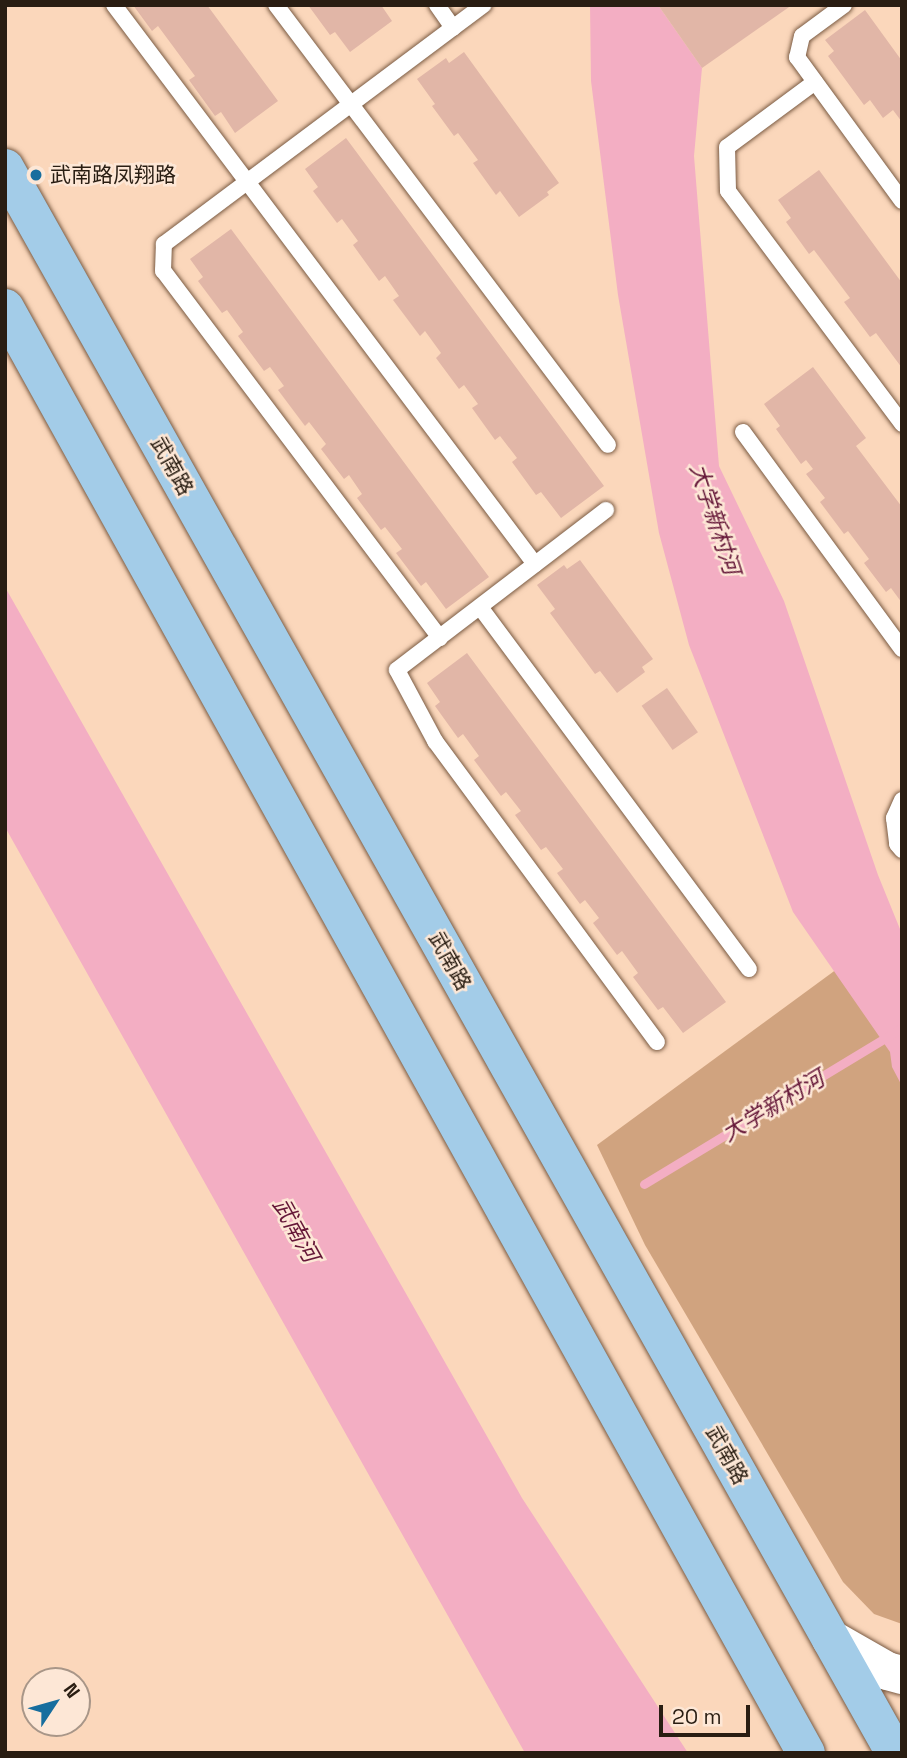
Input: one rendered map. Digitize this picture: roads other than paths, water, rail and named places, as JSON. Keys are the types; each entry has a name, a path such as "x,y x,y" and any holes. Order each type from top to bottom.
{"main road":[{"name":"武南路","path":"5,168 895,1753"},
{"path":"5,308 806,1753"},
{"path":"747,1646 789,1753"}],"street":[{"path":"831,1639 887,1671 902,1675"}],"lane":[{"path":"114,5 536,564"},
{"path":"276,5 608,446"},
{"path":"437,5 453,27"},
{"path":"439,638 163,271 164,244 483,5"},
{"path":"844,5 802,36 797,57 902,201"},
{"path":"815,82 727,147 728,191 902,424"},
{"path":"743,432 902,649"},
{"path":"606,510 397,670 435,741 657,1042"},
{"path":"480,607 749,969"},
{"path":"902,800 894,818 897,844 902,850"}],"water":[{"path":"590,5 658,5 702,68 694,156 719,466 784,601 878,875 902,934 902,1086 892,1067 890,1052 793,912 689,645 659,533 618,295 591,81"},
{"name":"武南河","path":"5,587 522,1498 688,1753 525,1753 5,827"}],"waterway":[{"name":"大学新村河","path":"644,1184 902,1028"}],"place":[{"name":"武南路凤翔路","path":"36,175"}]}
